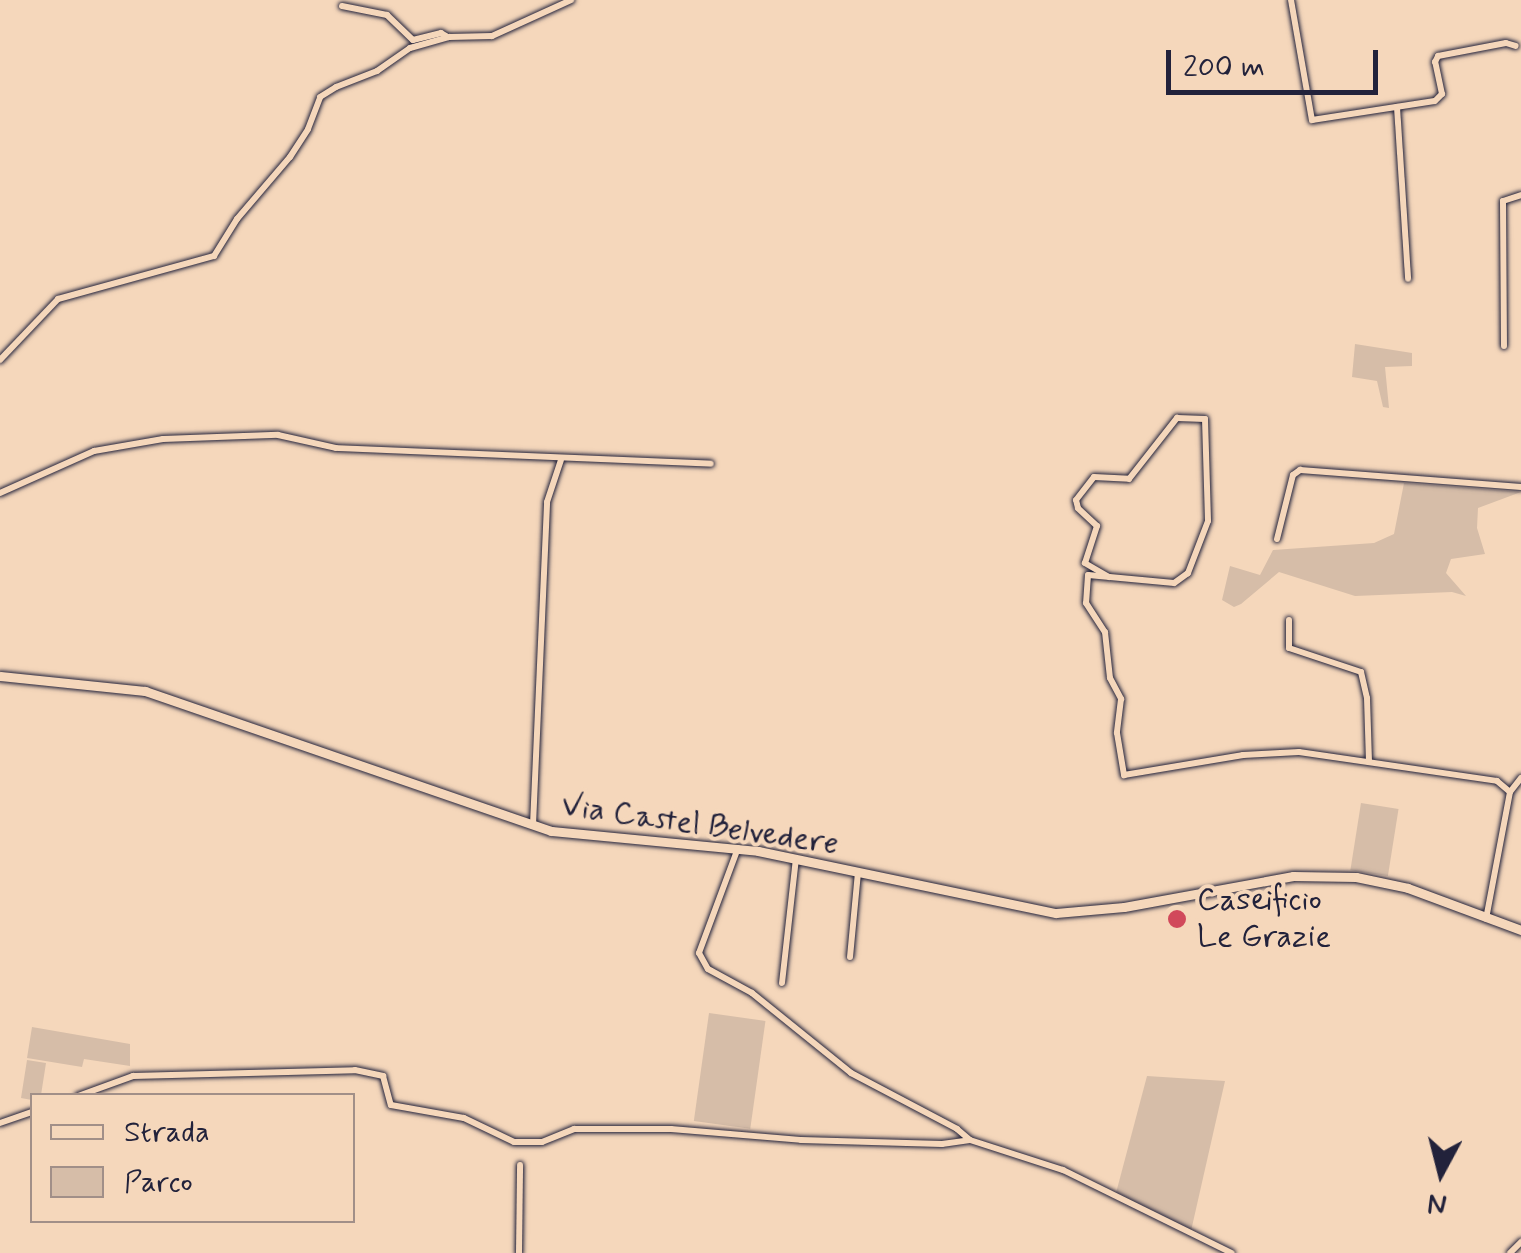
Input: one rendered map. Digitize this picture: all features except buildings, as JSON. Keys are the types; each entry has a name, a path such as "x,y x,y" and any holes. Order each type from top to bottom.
{"street":[{"path":"0,360 58,299 214,256 238,219 299,143 320,97 377,71 404,51 449,37 483,38 571,0"},
{"path":"1291,0 1312,120 1440,98 1435,62 1438,56 1506,44 1516,46"},
{"path":"342,6 387,15 413,40 441,33 449,37"},
{"path":"1397,107 1408,279"},
{"path":"1504,346 1503,201 1521,195"},
{"path":"1109,577 1085,563 1097,526 1078,508 1076,500 1094,476 1129,479 1177,418 1205,418 1208,521 1188,574 1174,583 1088,576 1086,603 1105,632 1110,678 1121,699 1118,733 1124,776 1278,752 1487,778 1510,792"},
{"path":"0,493 94,451 162,439 278,435 336,448 710,464"},
{"path":"533,826 547,502 561,460"},
{"path":"1277,539 1293,475 1300,470 1521,487"},
{"path":"1288,620 1289,648 1360,672 1367,698 1369,762"},
{"name":"Via Castel Belvedere","path":"0,676 145,690 533,826 573,834 738,848 1056,913 1138,905 1293,876 1342,875 1399,885 1521,930"},
{"path":"1486,920 1510,792 1521,778"},
{"path":"738,848 699,953 700,962 752,993 841,1066 957,1129 970,1140 1063,1170 1232,1253"},
{"path":"782,982 796,859"},
{"path":"850,957 858,871"},
{"path":"86,1093 133,1076 355,1070 384,1076 391,1105 464,1118 514,1142 542,1142 574,1129 652,1129 801,1140 942,1144 970,1140"},
{"path":"0,1123 30,1113"},
{"path":"519,1253 520,1164"},
{"path":"1510,1253 1521,1242"}],"green space":[{"path":"1355,344 1412,353 1412,366 1385,367 1389,408 1383,407 1377,381 1352,377"},
{"path":"1404,483 1521,492 1478,508 1477,528 1485,554 1451,559 1446,573 1466,596 1452,592 1355,596 1279,572 1241,604 1234,607 1222,600 1230,566 1260,575 1273,550 1374,543 1394,534"},
{"path":"1361,803 1399,809 1388,876 1350,870"},
{"path":"709,1013 765,1021 750,1129 694,1121"},
{"path":"32,1027 130,1044 130,1066 84,1059 82,1067 27,1058"},
{"path":"27,1060 46,1063 41,1093 30,1093 30,1100 21,1098"},
{"path":"1147,1076 1225,1081 1191,1231 1116,1193"}],"place":[{"name":"Caseificio Le Grazie","path":"1177,919"}]}
